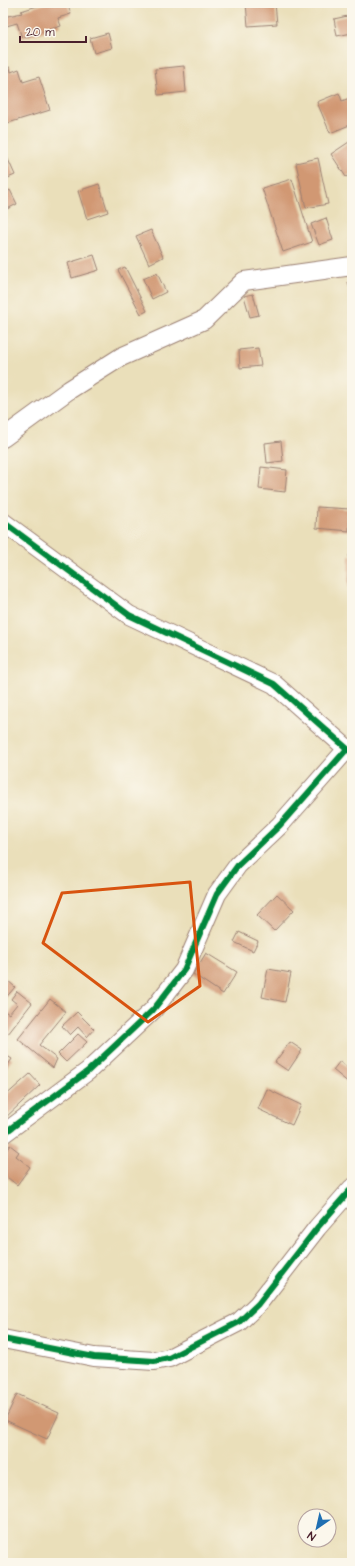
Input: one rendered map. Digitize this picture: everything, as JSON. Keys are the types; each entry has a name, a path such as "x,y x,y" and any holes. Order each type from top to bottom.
{"street":[{"path":"3,438 69,390 121,357 204,320 244,280 352,266"},
{"path":"3,522 129,615 274,684 350,751 280,825 238,865 217,894 184,970 153,1010 88,1071 3,1134"},
{"path":"3,1339 94,1357 154,1362 169,1358 239,1322 258,1304 312,1234 352,1188"}],"highlighted area":[{"path":"190,882 200,986 148,1022 43,943 62,893"}],"building":[{"path":"47,3 67,3 71,14 58,18 61,26 22,38 17,23 3,27 3,17 22,13 21,11"},
{"path":"246,3 275,3 277,24 248,26"},
{"path":"352,15 352,33 337,36 334,19"},
{"path":"108,33 112,48 94,53 90,38"},
{"path":"184,66 186,92 158,95 155,69"},
{"path":"10,67 11,72 19,69 23,82 39,77 50,110 5,124 3,119 3,69"},
{"path":"339,93 342,101 352,97 352,124 330,133 317,102"},
{"path":"352,140 352,173 346,177 331,154"},
{"path":"3,148 15,175 3,180"},
{"path":"318,158 328,204 306,208 296,163"},
{"path":"292,179 312,242 283,252 262,188"},
{"path":"99,184 108,212 87,219 78,191"},
{"path":"10,190 17,204 3,211 3,194"},
{"path":"326,218 333,240 319,245 311,224"},
{"path":"151,230 163,257 149,264 136,236"},
{"path":"94,255 99,270 72,278 68,263"},
{"path":"125,267 147,311 141,314 118,270"},
{"path":"157,273 166,292 152,299 143,279"},
{"path":"352,281 352,296 348,282"},
{"path":"253,294 259,315 250,317 244,296"},
{"path":"258,348 261,366 240,368 239,350"},
{"path":"281,441 283,461 267,463 265,443"},
{"path":"261,467 287,470 285,492 259,489"},
{"path":"317,507 350,509 349,531 316,528"},
{"path":"349,555 352,555 352,587 348,587"},
{"path":"277,894 294,910 274,931 257,915"},
{"path":"239,932 258,941 253,951 234,942"},
{"path":"206,953 237,972 223,994 193,974"},
{"path":"268,969 291,973 285,1002 262,997"},
{"path":"6,979 15,987 3,1001 3,982"},
{"path":"17,991 32,1003 8,1034 3,1030 3,1010 9,1014 17,1004 11,999"},
{"path":"50,999 66,1012 39,1045 57,1059 53,1068 18,1039"},
{"path":"77,1012 94,1029 87,1037 78,1027 70,1035 62,1026"},
{"path":"78,1034 87,1042 66,1062 58,1054"},
{"path":"290,1042 302,1050 288,1071 275,1062"},
{"path":"4,1054 12,1059 6,1068 3,1066"},
{"path":"340,1061 352,1071 352,1081 350,1084 333,1070"},
{"path":"30,1074 40,1085 3,1120 3,1098"},
{"path":"267,1089 301,1105 292,1125 258,1109"},
{"path":"10,1145 19,1152 16,1156 30,1167 17,1185 3,1174 3,1155"},
{"path":"17,1394 59,1413 47,1439 5,1420"}],"cycle path":[{"path":"3,522 129,615 274,684 352,753"},
{"path":"3,1134 88,1071 153,1010 184,970 217,894 238,865 280,825 347,749"},
{"path":"3,1339 94,1357 154,1361 169,1358 239,1322 258,1304 317,1228 352,1188"}]}
